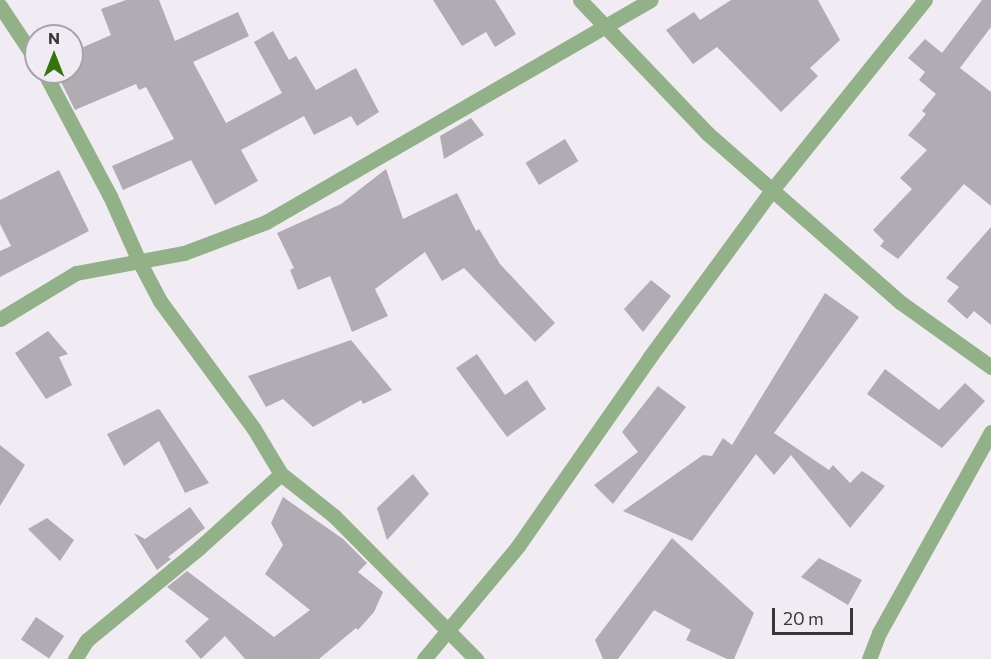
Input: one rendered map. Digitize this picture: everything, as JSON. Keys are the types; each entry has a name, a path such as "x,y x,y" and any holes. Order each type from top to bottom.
{"street":[{"path":"580,0 707,133 900,302 991,367"},
{"path":"0,319 76,273 184,253 266,222 651,0"},
{"path":"424,659 518,546 649,358 772,190 925,0"},
{"path":"0,6 24,42"},
{"path":"50,84 110,196 160,301 254,429 281,474 334,516 476,659"},
{"path":"870,659 879,633 991,432"},
{"path":"75,659 87,639 199,548 281,474"}],"building":[{"path":"126,0 159,0 175,41 238,12 249,36 193,62 226,123 282,93 254,42 273,31 289,60 296,56 316,90 356,68 379,112 357,126 351,116 314,135 304,116 241,150 258,181 215,205 191,160 123,190 112,166 174,139 146,87 139,90 136,84 75,110 62,84 84,84 84,47 111,35 101,9"},
{"path":"433,0 495,0 516,34 495,47 486,32 462,46"},
{"path":"731,0 818,0 840,40 810,68 818,76 781,112 717,47 693,64 666,30 694,12 700,20"},
{"path":"982,0 991,0 991,27 960,68 991,92 991,206 964,184 898,259 880,246 884,241 873,230 912,189 900,178 927,150 908,135 926,114 922,111 936,94 919,80 925,72 908,58 925,39 942,53"},
{"path":"471,118 484,135 444,159 440,136"},
{"path":"565,139 578,161 539,185 526,163"},
{"path":"386,169 403,219 457,193 476,231 479,229 500,264 555,323 535,342 464,268 442,281 425,252 375,289 388,316 352,332 330,276 298,290 290,270 294,268 277,233 341,204"},
{"path":"59,170 89,231 0,277 0,251 11,246 0,224 0,200"},
{"path":"991,227 991,325 974,311 967,319 947,301 959,287 946,278"},
{"path":"651,280 671,296 643,332 624,309"},
{"path":"825,293 859,317 774,433 829,470 833,465 850,483 862,471 885,486 850,528 791,455 774,475 756,454 692,541 623,511 703,455 712,456 723,438 732,445"},
{"path":"48,331 68,354 59,357 72,385 46,399 15,353"},
{"path":"351,340 392,390 363,404 361,400 313,427 283,399 266,407 248,376"},
{"path":"477,354 505,395 527,380 546,409 507,437 456,368"},
{"path":"885,369 939,410 965,383 985,401 942,448 867,394"},
{"path":"658,386 686,407 613,504 594,485 638,452 622,432"},
{"path":"158,409 209,483 185,493 159,441 124,466 107,434"},
{"path":"0,445 25,465 0,506"},
{"path":"413,474 429,494 387,540 377,508"},
{"path":"283,497 343,539 367,563 358,572 383,592 374,612 358,630 356,628 319,659 245,659 225,636 201,659 185,641 209,619 167,587 187,571 274,637 310,610 265,574 283,545 271,523"},
{"path":"190,507 205,528 168,557 171,559 157,570 134,533 145,539"},
{"path":"47,518 74,540 60,561 28,529"},
{"path":"672,538 754,613 734,659 727,659 686,640 691,630 654,610 618,659 603,659 595,640"},
{"path":"819,558 862,580 848,605 801,577"},
{"path":"36,617 64,636 49,658 21,639"}]}
